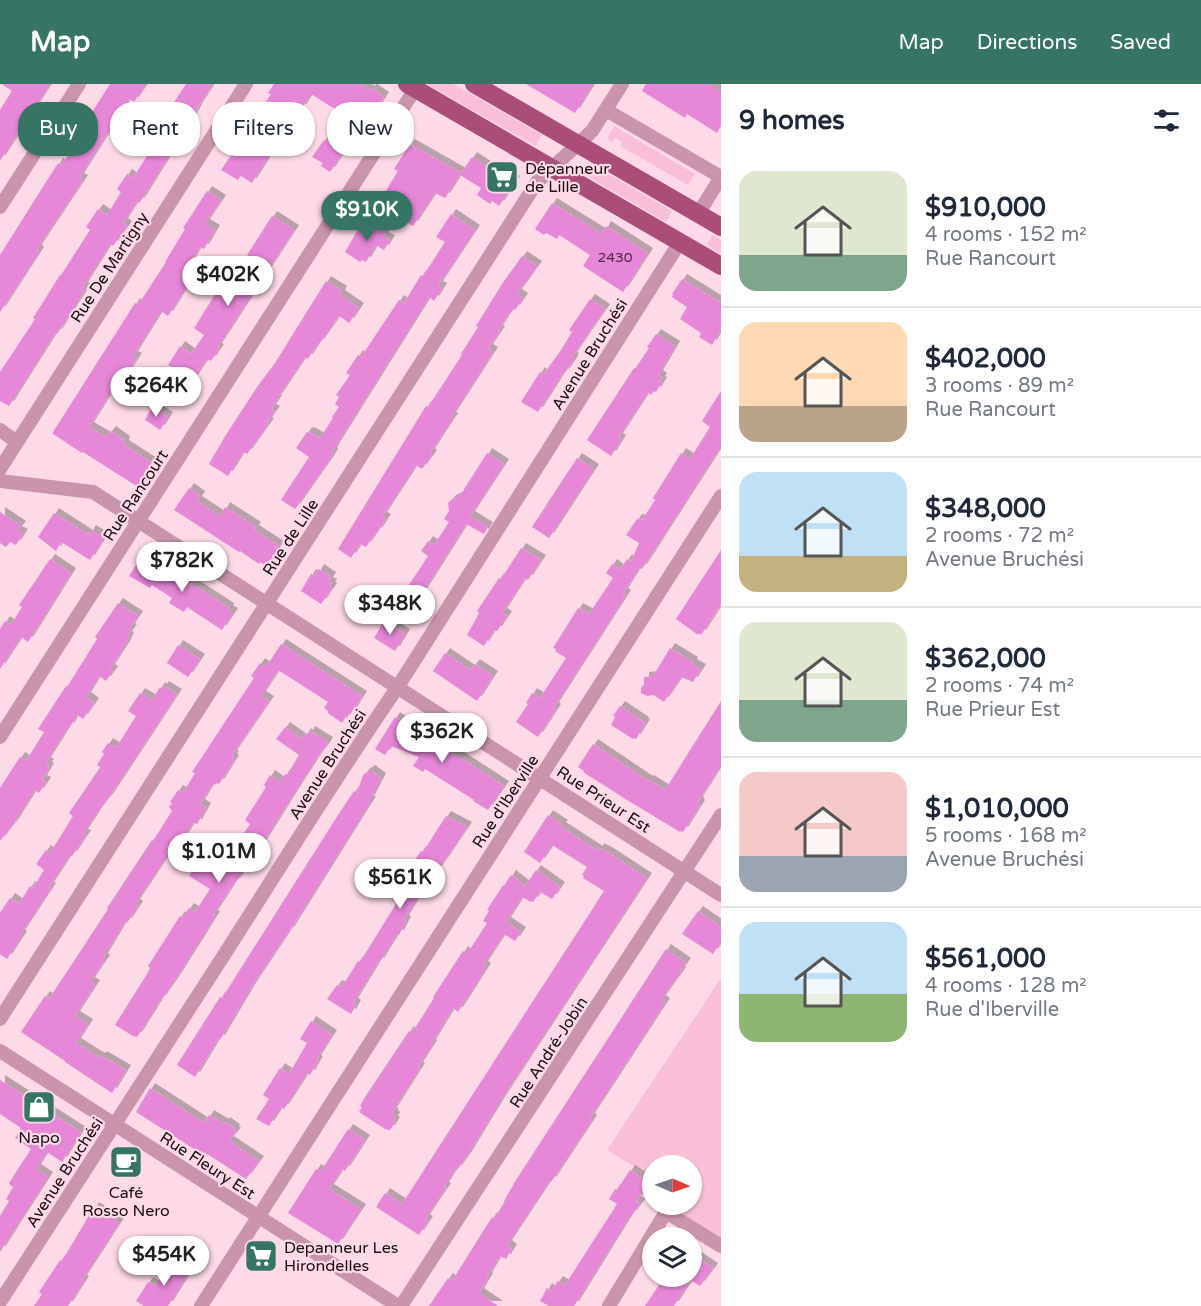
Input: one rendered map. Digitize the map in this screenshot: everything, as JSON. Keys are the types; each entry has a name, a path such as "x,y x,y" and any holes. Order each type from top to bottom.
{"main road":[{"path":"474,84 721,227"},
{"path":"411,86 721,266"}],"street":[{"path":"0,207 79,84"},
{"name":"Rue De Martigny","path":"0,469 246,84"},
{"name":"Rue de Lille","path":"0,1019 537,182 592,131 622,84"},
{"name":"Rue Rancourt","path":"0,737 411,86"},
{"path":"606,110 721,177 698,214"},
{"name":"Avenue Bruchési","path":"0,1302 397,688 680,242"},
{"path":"0,430 17,442"},
{"path":"0,438 17,442"},
{"name":"Rue Prieur Est","path":"0,481 93,492 721,895"},
{"name":"Rue d'Iberville","path":"201,1306 721,496"},
{"name":"Rue André-Jobin","path":"400,1306 721,815"},
{"name":"Rue Fleury Est","path":"0,1051 400,1306"},
{"path":"609,1306 666,1212 721,1246"}],"shaded area":[{"path":"427,84 453,84 542,135 536,146"},
{"path":"614,126 695,174 688,185 620,146 622,142 615,138 612,142 607,138"},
{"path":"591,164 672,211 666,222 585,175"},
{"path":"712,235 721,240 721,254 707,245"},
{"path":"721,978 721,1245 702,1231 702,1227 697,1227 682,1215 702,1215 702,1155 642,1155 642,1171 607,1150"}],"building":[{"path":"2,84 50,84 38,102 18,102 18,133 0,161 0,110 12,91"},
{"path":"110,84 146,84 134,102 129,99 127,102 110,102 110,129 98,148 98,103"},
{"path":"186,84 213,84 200,104 174,102"},
{"path":"274,84 360,84 384,97 381,102 327,102 327,104 311,94 306,102 266,102 271,94 268,93"},
{"path":"526,84 593,84 575,113"},
{"path":"646,84 707,84 721,92 721,126 717,133 687,114 685,118 642,91"},
{"path":"324,140 327,142 327,156 341,156 330,172 321,166 323,163 312,157 315,156"},
{"path":"414,146 461,173 445,198 435,193 413,226 402,219 408,210 384,194 398,171 394,169 402,156 414,156"},
{"path":"67,156 93,156 79,178 83,180 37,249 39,252 0,312 0,255 58,163 61,165"},
{"path":"147,156 169,156 142,199 139,203 137,201 123,223 127,226 113,246 110,244 83,287 85,288 82,295 9,406 0,401 0,372 90,230 86,227 98,209 107,215 121,192 117,189 127,174 133,178"},
{"path":"231,156 269,156 252,183 241,176 238,180 221,170"},
{"path":"472,157 515,181 499,206 492,201 490,204 477,195 481,188 460,175"},
{"path":"207,191 221,200 205,224 215,230 204,249 200,247 180,279 188,284 168,316 161,311 133,356 137,358 115,392 112,390 89,427 106,437 111,431 125,441 124,445 152,463 138,487 82,453 53,432 135,303 138,305 166,262 185,229 183,228"},
{"path":"552,203 602,234 606,226 648,253 623,292 583,266 590,255 559,235 557,239 535,229"},
{"path":"451,214 475,230 438,286 442,288 434,301 429,297 335,447 328,462 295,509 281,500 309,457 296,448 307,432 320,438 339,407 335,404 339,397 336,395 350,375 346,373 358,355 361,357 399,300 404,303 421,275 423,276 445,242 436,237"},
{"path":"272,216 294,230 217,348 219,349 211,361 207,359 180,399 164,389 176,370 168,365 180,346 191,354 204,335 194,328 221,285 231,291 252,258 247,255"},
{"path":"364,219 386,233 383,237 390,240 384,250 376,245 366,262 362,260 360,262 345,252"},
{"path":"522,256 537,266 517,294 523,298 515,310 509,313 488,349 493,352 451,417 453,418 430,453 432,455 422,469 416,465 382,517 386,519 377,533 366,547 360,544 351,558 338,549 426,406 428,407 462,355 478,327 476,326 502,284"},
{"path":"682,279 721,303 721,329 712,345 699,337 701,333 680,319 687,307 672,297 672,294"},
{"path":"326,281 342,291 340,295 359,308 349,323 339,316 308,359 305,357 271,409 275,411 267,422 269,423 247,454 243,452 228,476 209,464"},
{"path":"590,299 605,309 538,412 521,402 540,372 543,375 561,350 572,332 569,330"},
{"path":"656,334 675,346 658,375 662,378 660,381 662,382 656,392 654,391 651,395 648,392 618,438 621,440 611,456 587,440"},
{"path":"721,391 721,446 642,569 639,568 623,593 626,595 554,707 556,709 538,737 516,722 528,704 526,703 532,693 540,698 566,658 553,648 578,608 589,614 613,578 606,573 612,564 620,570 627,559 631,562 639,543 626,535 637,519 642,520 681,453 690,459 710,427 702,421"},
{"path":"152,407 168,417 160,430 145,420"},
{"path":"487,453 504,464 470,516 488,527 484,534 466,524 418,600 405,591 428,556 421,551 428,541 434,545 449,522 444,519 449,511 448,503 463,491"},
{"path":"577,458 594,469 549,538 532,527"},
{"path":"189,488 200,496 197,501 220,516 225,507 256,527 254,530 279,546 266,566 239,552 174,510"},
{"path":"0,512 21,526 17,531 23,534 16,545 10,542 6,547 0,543"},
{"path":"54,513 88,535 91,530 104,538 90,560 61,542 56,551 38,537"},
{"path":"521,548 541,560 528,580 525,578 502,613 507,616 484,646 467,635 479,613 477,611"},
{"path":"721,550 721,604 701,635 699,633 698,635 676,619"},
{"path":"142,556 174,575 175,573 229,608 228,610 233,613 222,630 187,607 184,612 169,603 172,598 152,585 150,588 129,576"},
{"path":"50,559 71,573 28,642 21,637 0,669 0,629 5,621 11,625 22,607 19,605"},
{"path":"319,569 331,577 328,582 332,584 330,586 332,588 321,604 301,591 311,574 315,576"},
{"path":"118,603 138,616 130,628 132,629 127,636 129,637 125,646 110,669 113,671 106,681 99,676 86,697 94,703 83,719 77,715 68,727 46,762 49,768 42,780 46,782 39,793 35,790 0,841 0,788 20,757 26,761 44,732 38,729 67,687 97,639 95,637"},
{"path":"384,621 405,634 395,651 374,638"},
{"path":"281,644 362,696 342,723 324,708 328,702 278,670 261,696 269,701 232,755 234,760 219,784 213,783 200,804 206,808 197,824 193,823 182,840 179,838 135,904 138,906 127,923 125,921 103,958 105,960 90,982 95,985 75,1016 88,1024 76,1043 126,1070 112,1093 21,1032 45,996 49,999 153,841 172,811 169,807 172,803 170,802 178,790 183,793 195,773 192,772 254,678 251,676 260,663 266,667"},
{"path":"178,645 200,659 188,677 167,663"},
{"path":"670,648 701,669 693,682 681,677 664,702 653,695 647,696 641,693 641,689 644,685 644,677 653,676"},
{"path":"445,653 470,670 475,664 493,676 477,701 433,671"},
{"path":"164,686 177,694 83,834 86,835 49,887 51,888 7,959 0,954 0,913 10,898 19,904 30,886 33,888 44,870 36,864 46,850 50,853 73,816 69,813 99,769 97,765 108,743 116,748 136,716 128,711 140,693 152,700 160,687 162,689"},
{"path":"721,701 721,765 698,801 700,805 683,832 627,800 578,767 593,744 665,790"},
{"path":"620,706 645,724 636,739 611,725 615,717 613,716"},
{"path":"395,717 504,786 488,810 425,769 423,772 413,766 419,757 391,746 385,755 375,749"},
{"path":"285,727 302,739 310,731 328,742 261,846 263,847 255,860 251,857 173,983 137,1037 133,1036 115,1025 147,974 150,968 148,966 180,916 182,918 189,908 195,912 210,889 189,876 199,860 213,869 222,856 227,859 250,824 245,820 266,787 264,785 270,775 280,782 299,755 276,739"},
{"path":"370,770 381,778 369,801 371,801 195,1077 177,1065 338,815 354,791 357,793 363,775"},
{"path":"548,815 563,825 561,827 598,851 599,848 607,852 647,878 501,1100 467,1156 457,1170 455,1169 444,1187 446,1188 425,1219 428,1221 419,1235 376,1207 385,1193 402,1204 604,891 583,878 582,875 587,867 552,845 540,863 524,852"},
{"path":"446,816 467,827 416,900 404,920 406,921 399,935 397,934 378,962 353,1003 356,1005 351,1014 327,999 337,985 342,987 358,961 360,962 399,899 394,895 406,877 404,876 421,851 423,852"},
{"path":"536,870 560,887 552,899 540,892 533,902 522,897 506,922 521,932 515,941 504,934 483,966 486,968 458,1012 453,1008 418,1067 420,1068 392,1112 395,1122 390,1130 359,1112 365,1097 409,1031 412,1033 463,951 467,954 487,923 483,921 489,911 487,910 503,885 511,875 525,886"},
{"path":"698,911 721,927 721,941 713,954 682,934"},
{"path":"666,949 686,963 661,1000 665,1003 590,1118 592,1120 551,1182 549,1180 507,1245 512,1249 506,1259 500,1256 487,1277 479,1293 498,1306 429,1306 448,1278 452,1281 492,1217 494,1219 516,1180"},
{"path":"311,1021 332,1035 316,1060 318,1061 310,1075 307,1073 284,1109 281,1107 269,1126 256,1119 269,1099 263,1095 280,1068 289,1074 307,1043 300,1039"},
{"path":"0,1080 81,1132 62,1162 47,1152 36,1169 48,1177 0,1252 0,1216 9,1201 6,1199 13,1187 9,1183 31,1149 15,1138 21,1128 0,1114"},
{"path":"150,1088 204,1123 209,1115 235,1129 236,1132 229,1141 259,1161 246,1179 136,1112"},
{"path":"348,1129 365,1140 345,1171 342,1169 329,1189 361,1209 338,1244 288,1213 316,1169 321,1171"},
{"path":"630,1170 642,1178 642,1193 636,1201 640,1204 631,1214 574,1306 549,1306 540,1301 547,1288 551,1291 558,1281 565,1285 617,1204 609,1199 615,1189 617,1190"},
{"path":"94,1207 119,1223 82,1280 84,1281 68,1306 34,1306 42,1294 39,1292 60,1260 62,1261"},
{"path":"172,1260 190,1271 168,1306 144,1306 136,1301 148,1282 155,1286"},
{"path":"702,1261 713,1268 702,1283"},
{"path":"658,1287 686,1287 674,1306 645,1306"}],"place":[{"name":"Dépanneur de Lille","path":"502,177"},
{"name":"Napo","path":"39,1107"},
{"name":"Café Rosso Nero","path":"126,1162"},
{"name":"Depanneur Les Hirondelles","path":"261,1256"}]}
